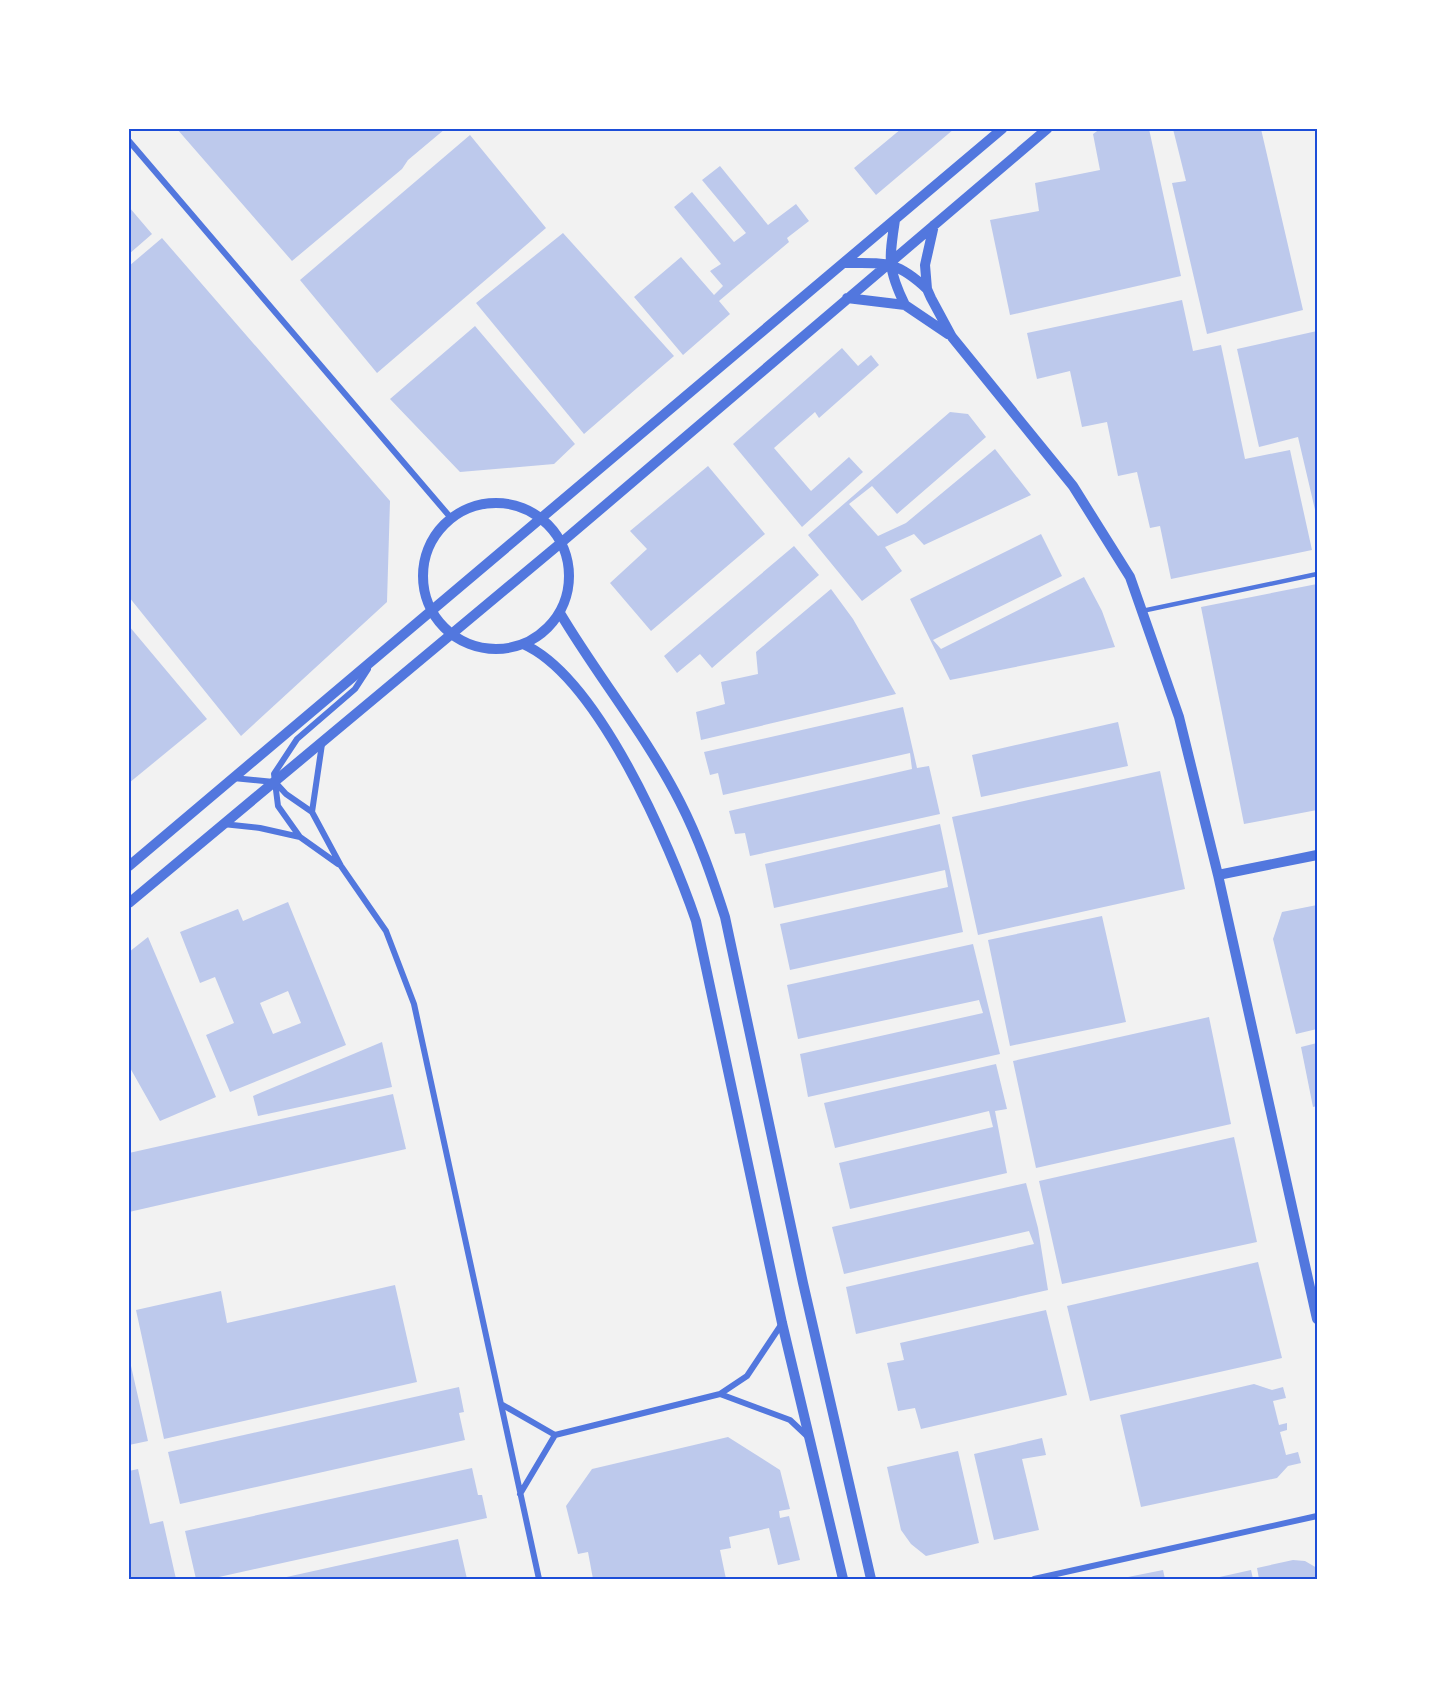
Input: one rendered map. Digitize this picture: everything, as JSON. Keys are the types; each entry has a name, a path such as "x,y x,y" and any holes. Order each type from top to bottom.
{"street":[{"path":"129,866 376,655 542,518 1002,129"},
{"path":"129,903 275,782 322,739 562,542 1047,129"},
{"path":"129,141 451,518"},
{"path":"895,220 889,263 892,278 905,305"},
{"path":"927,289 925,266 934,225"},
{"path":"845,263 889,263 915,277 927,289 952,337 1073,486 1130,577 1179,717 1218,875 1317,1319"},
{"path":"847,298 905,305 922,314 952,337"},
{"path":"496,502 520,506 542,518 562,542 569,574 569,590 560,613 544,631 523,644 498,649 474,645 452,634 431,609 423,585 424,560 434,537 451,518 472,506 496,502"},
{"path":"560,613 584,653 626,712 680,802 707,861 725,917 802,1283 872,1579"},
{"path":"523,644 542,652 563,671 616,745 678,867 696,921 782,1323 812,1441 843,1579"},
{"path":"341,866 300,837 278,806 274,774 297,739 355,689 376,655"},
{"path":"312,812 322,739"},
{"path":"232,778 275,782 286,794 312,812 341,866 386,931 414,1004 539,1579"},
{"path":"222,824 260,828 300,837"},
{"path":"1218,875 1317,855"},
{"path":"501,1404 555,1435 720,1394 747,1376 782,1323"},
{"path":"720,1394 790,1420 812,1441"},
{"path":"520,1494 555,1435"},
{"path":"1034,1579 1317,1516"}],"lane":[{"path":"1142,611 1317,574"}],"building":[{"path":"177,129 445,129 408,160 402,169 292,261"},
{"path":"901,129 954,129 876,195 854,168"},
{"path":"1100,129 1149,129 1181,276 1010,315 990,220 1039,211 1035,183 1100,170 1093,134"},
{"path":"1173,129 1261,129 1303,310 1207,334 1172,183 1186,181"},
{"path":"470,135 546,228 377,373 300,280"},
{"path":"720,166 768,225 796,204 809,221 787,238 789,242 719,301 730,314 683,355 634,297 681,257 714,295 723,286 710,271 721,264 674,207 692,192 734,242 746,233 702,180"},
{"path":"129,207 152,234 129,254"},
{"path":"563,233 674,356 584,434 476,303"},
{"path":"162,238 390,501 387,602 241,736 129,597 129,266"},
{"path":"1182,300 1193,351 1221,345 1245,459 1290,450 1312,550 1171,579 1160,526 1150,528 1137,472 1118,476 1107,422 1082,427 1070,371 1037,379 1027,333"},
{"path":"475,326 575,444 554,464 460,472 390,399"},
{"path":"1317,331 1316,514 1298,437 1259,447 1237,349"},
{"path":"842,348 858,366 871,355 879,365 819,418 815,412 774,448 811,491 849,457 863,472 802,527 733,444"},
{"path":"950,412 968,414 986,437 897,514 872,486 849,504 878,536 906,523 995,449 1031,495 924,545 914,534 885,547 902,571 862,601 808,535"},
{"path":"708,466 765,534 651,631 610,583 647,549 630,531"},
{"path":"1041,534 1062,576 933,640 941,649 1084,577 1102,611 1115,647 950,680 910,599"},
{"path":"794,546 819,575 712,668 700,654 677,673 664,656"},
{"path":"1317,584 1317,810 1244,824 1201,607"},
{"path":"831,589 853,619 896,694 701,740 696,712 725,704 721,682 758,674 756,652"},
{"path":"129,626 207,719 129,783"},
{"path":"903,707 917,768 929,766 940,814 750,856 745,833 735,834 729,811 912,769 910,753 723,795 718,773 710,775 704,752"},
{"path":"1118,722 1128,766 981,797 972,755"},
{"path":"1160,771 1185,889 978,935 952,817"},
{"path":"940,824 963,932 790,970 780,924 948,887 945,870 774,908 765,864"},
{"path":"288,902 346,1045 230,1092 206,1035 234,1023 215,977 200,983 180,932 238,909 243,921","holes":["288,991 301,1023 273,1034 260,1003"]},
{"path":"1317,905 1317,1029 1296,1034 1273,939 1282,912"},
{"path":"1102,916 1126,1022 1010,1046 988,940"},
{"path":"148,937 216,1097 160,1121 129,1066 129,952"},
{"path":"973,944 1000,1054 808,1097 800,1054 983,1013 979,1000 798,1039 787,985"},
{"path":"1209,1017 1231,1124 1036,1168 1013,1061"},
{"path":"382,1042 392,1087 258,1116 253,1096"},
{"path":"1317,1043 1317,1106 1313,1107 1301,1047"},
{"path":"996,1064 1007,1109 995,1111 1007,1173 850,1209 839,1163 993,1127 989,1111 835,1148 824,1103"},
{"path":"393,1094 406,1149 129,1212 129,1153"},
{"path":"1234,1137 1257,1242 1062,1284 1039,1181"},
{"path":"1026,1183 1038,1228 1048,1290 856,1334 846,1287 1034,1244 1029,1231 844,1274 832,1227"},
{"path":"1258,1262 1282,1358 1090,1401 1067,1306"},
{"path":"395,1285 417,1382 164,1439 136,1310 221,1291 227,1323"},
{"path":"1046,1310 1067,1395 921,1429 915,1408 898,1411 887,1363 904,1360 900,1343"},
{"path":"129,1357 148,1441 129,1445"},
{"path":"1254,1384 1272,1390 1283,1387 1286,1398 1273,1401 1279,1425 1287,1423 1287,1430 1280,1432 1286,1455 1298,1452 1301,1463 1288,1466 1277,1478 1141,1507 1120,1415"},
{"path":"459,1387 464,1412 459,1413 465,1440 180,1504 168,1452"},
{"path":"728,1437 780,1470 790,1509 779,1511 780,1518 789,1516 800,1560 778,1565 769,1528 729,1537 731,1548 720,1550 726,1579 593,1579 588,1552 578,1554 566,1506 592,1469"},
{"path":"1042,1438 1046,1455 1022,1459 1039,1530 994,1540 974,1454"},
{"path":"958,1451 979,1543 926,1556 911,1544 901,1530 887,1467"},
{"path":"472,1468 478,1495 482,1495 487,1518 210,1579 196,1579 185,1531"},
{"path":"138,1469 150,1524 163,1521 176,1579 129,1579 129,1471"},
{"path":"458,1539 467,1579 282,1579 282,1578"},
{"path":"1293,1560 1305,1561 1317,1568 1317,1579 1259,1579 1257,1568"},
{"path":"1163,1570 1165,1579 1123,1579 1123,1578"},
{"path":"1251,1570 1253,1579 1215,1579 1215,1578"}]}
